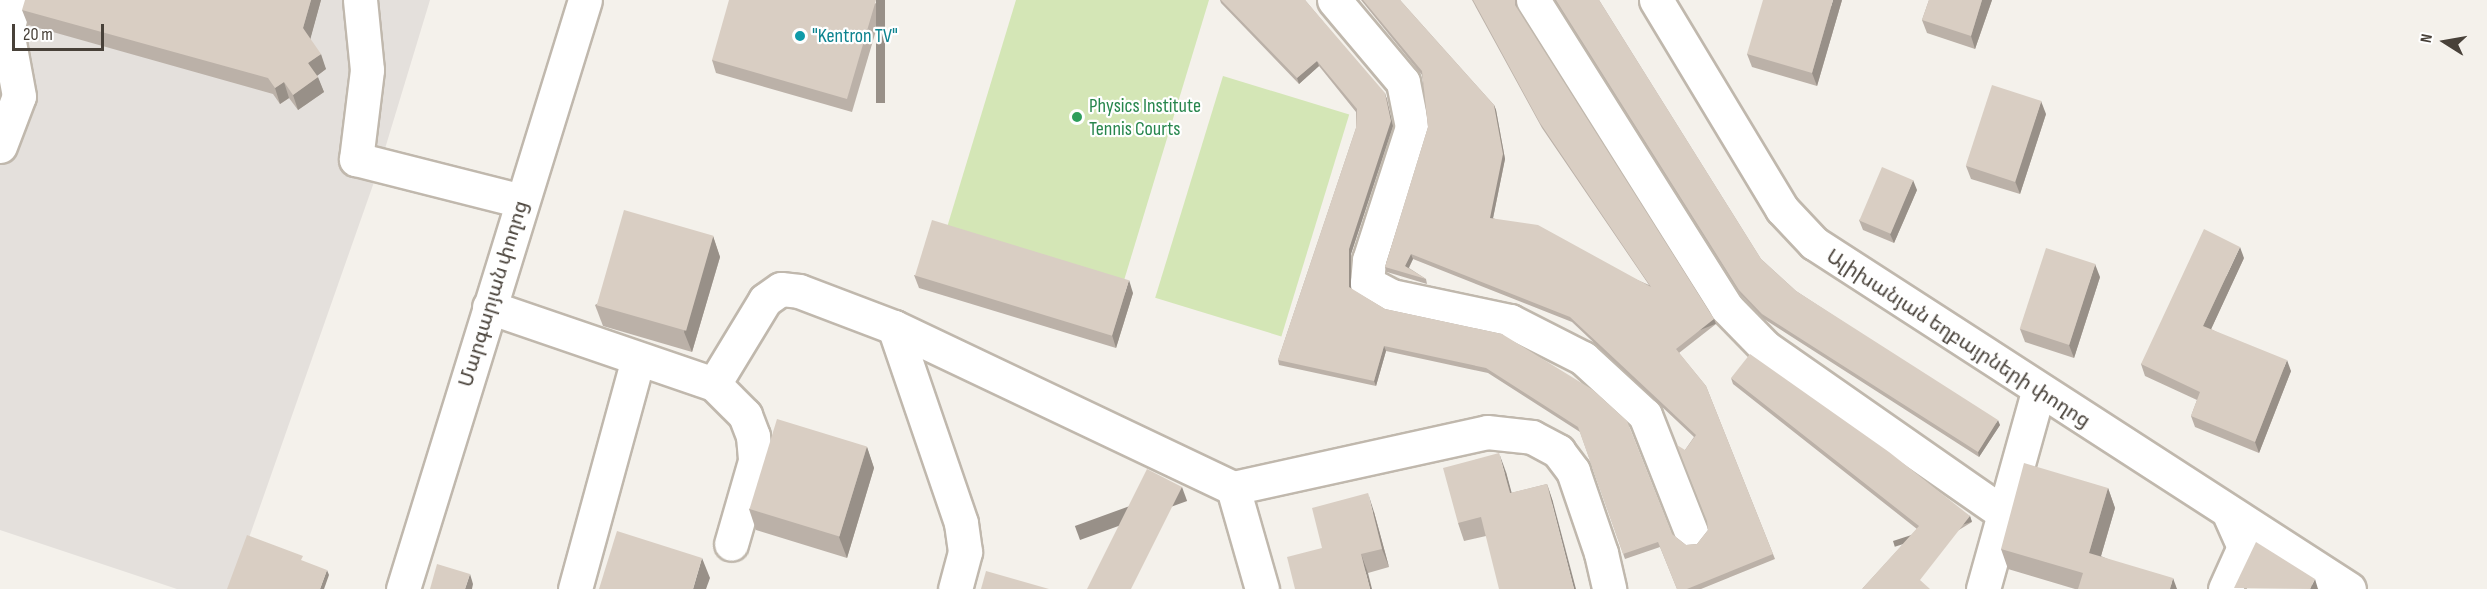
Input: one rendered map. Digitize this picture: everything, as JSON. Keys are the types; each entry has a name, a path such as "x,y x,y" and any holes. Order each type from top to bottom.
{"street":[{"path":"0,146 19,96 7,31 15,0"},
{"path":"360,0 367,70 356,159 522,201"},
{"name":"Մարգարյան փողոց","path":"403,589 585,0"},
{"path":"1334,0 1403,82 1412,127 1369,260 1367,283 1391,296 1510,321 1583,358 1645,416 1691,532"},
{"path":"1533,0 1726,308 1765,347 2004,514"},
{"name":"Ալիխանյան եղբայրների փողոց","path":"1656,0 1782,209 1814,243 2038,392 2230,516 2349,589"},
{"path":"714,384 765,300 781,289 800,291 894,327 1233,488 1487,432 1532,437 1558,451 1572,471 1601,553 1609,589"},
{"path":"489,307 714,384 745,415 753,436 755,461 731,544"},
{"path":"894,327 961,524 965,552 955,589"},
{"path":"575,589 638,359"},
{"path":"1983,589 2038,392"},
{"path":"1233,488 1262,589"},
{"path":"2225,589 2244,547 2230,516"}],"shaded area":[{"path":"0,0 430,0 380,165 231,589 177,589 0,530"}],"green space":[{"name":"Physics Institute Tennis Courts","path":"1016,0 1209,0 1122,287 945,234"},
{"path":"1223,76 1349,115 1281,336 1155,298"}],"building":[{"path":"25,0 311,0 303,28 321,54 308,63 318,77 293,95 284,82 275,88 268,78 22,10"},
{"name":"\"Kentron TV\"","path":"729,0 876,0 847,99 712,60"},
{"path":"1221,0 1305,0 1385,93 1391,121 1349,249 1349,287 1385,309 1502,334 1593,390 1627,421 1672,534 1686,545 1697,544 1708,530 1707,521 1677,445 1685,450 1696,435 1570,317 1411,254 1405,266 1426,279 1385,267 1428,127 1422,71 1363,0 1400,0 1494,105 1503,154 1490,218 1538,225 1651,287 1540,123 1473,0 1515,0 1515,5 1714,319 1676,349 1706,386 1773,554 1687,589 1677,589 1658,542 1623,554 1578,427 1486,368 1384,346 1374,381 1278,360 1356,128 1357,109 1317,61 1297,78"},
{"path":"1556,0 1599,0 1761,259 1796,291 1998,420 1978,452 1762,314 1739,290"},
{"path":"1763,0 1833,0 1812,73 1747,54"},
{"path":"1929,0 1982,0 1971,36 1922,20"},
{"path":"1992,85 2041,101 2015,182 1966,166"},
{"path":"1882,167 1913,180 1891,234 1859,220"},
{"path":"624,210 713,236 686,331 597,305"},
{"path":"932,220 1129,280 1112,336 915,275"},
{"path":"2204,229 2240,247 2203,326 2287,360 2255,442 2191,416 2200,392 2141,364"},
{"path":"2046,248 2095,264 2069,345 2020,329"},
{"path":"1750,354 1889,452 1970,516 1920,580 1930,589 1862,589 1919,526 1731,378"},
{"path":"777,419 867,446 839,536 750,509"},
{"path":"1499,453 1510,493 1547,484 1574,589 1499,589 1481,517 1458,523 1443,468"},
{"path":"2024,463 2108,488 2089,553 2173,578 2170,589 2078,589 2083,573 2001,549"},
{"path":"1147,469 1182,487 1131,589 1087,589"},
{"path":"1368,493 1382,549 1361,554 1370,589 1295,589 1287,557 1322,548 1312,508"},
{"path":"617,531 702,558 693,589 599,589"},
{"path":"247,535 303,556 301,560 327,570 320,589 227,589"},
{"path":"2256,542 2315,579 2310,589 2234,588"},
{"path":"437,564 470,574 465,589 430,589"},
{"path":"986,571 1049,589 981,589"}],"place":[{"name":"\"Kentron TV\"","path":"800,36"},
{"name":"Physics Institute Tennis Courts","path":"1077,117"}]}
